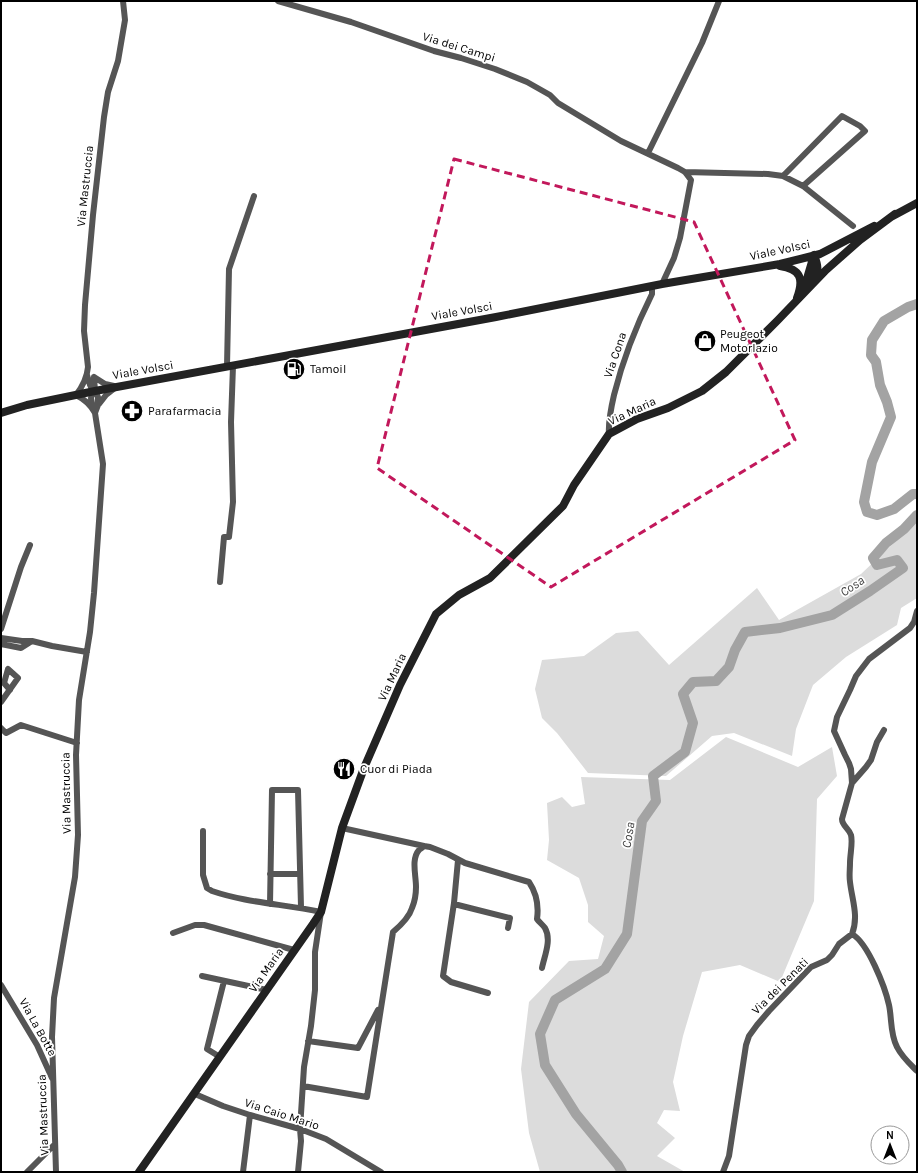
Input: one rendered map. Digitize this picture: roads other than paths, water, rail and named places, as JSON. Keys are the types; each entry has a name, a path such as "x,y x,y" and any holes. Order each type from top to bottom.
{"street":[{"name":"Via Mastruccia","path":"87,375 88,367 84,331 93,215 108,92 118,61 125,20 123,1"},
{"name":"Via dei Campi","path":"278,1 351,22 434,51 495,69 526,82 550,95 558,103 621,141 686,172"},
{"path":"648,153 702,43 719,1"},
{"path":"784,176 842,116 860,126 865,131 803,186"},
{"path":"686,172 768,174 784,176 803,186 853,226"},
{"path":"662,284 674,258 680,238 691,180 686,172"},
{"path":"220,582 224,538 229,537 233,502 229,269 254,196"},
{"name":"Viale Volsci","path":"1,413 94,391 662,284 774,265 820,254 917,203"},
{"path":"809,287 849,250 895,214"},
{"path":"809,287 818,272 818,265 814,255"},
{"path":"796,301 806,282 814,255"},
{"path":"774,265 791,268 799,274 800,289 796,301"},
{"name":"Via Cona","path":"609,434 608,426 612,404 623,363 633,335 652,294 652,286"},
{"name":"Via Maria","path":"139,1172 321,912 342,828 374,743 400,685 436,614 460,595 490,578 563,506 574,485 609,434 637,419 668,408 702,391 726,372 809,287"},
{"path":"88,367 94,377 105,384 116,387"},
{"path":"87,375 76,395 95,409 106,395 116,387"},
{"path":"87,375 90,385 94,391"},
{"path":"94,377 94,391"},
{"name":"Via Mastruccia","path":"56,1172 52,1037 54,998 75,877 78,835 77,743 79,700 90,632 94,593 103,464 95,409 98,397 94,391"},
{"path":"1,629 21,567 30,545"},
{"path":"852,783 849,763 834,731 837,717 856,676 862,668 869,659 910,628 914,622 917,611"},
{"path":"1,638 32,641 87,652"},
{"path":"1,644 21,648 32,641"},
{"path":"1,702 10,690"},
{"path":"1,728 6,733 21,725 77,743"},
{"path":"884,730 877,742 868,764 852,783 844,806 842,823 851,835 850,882 856,912 852,934 866,950 878,972 889,1005 896,1046 904,1058 917,1071"},
{"path":"270,904 272,790 298,790 300,907"},
{"path":"342,828 430,847 448,854 458,860 529,882 535,891 539,909 537,919 545,928 548,936 548,945 542,968"},
{"path":"202,831 203,875 207,888 218,893 270,904 300,907 321,912 315,952 315,990 303,1086 298,1172"},
{"path":"303,1086 366,1096 393,932 405,920 412,910 416,888 414,866 419,850 424,846"},
{"path":"458,860 454,904 443,976 451,982 488,993"},
{"path":"270,874 299,874"},
{"path":"454,904 510,918 508,928"},
{"path":"173,933 195,925 204,925 294,950"},
{"name":"Via dei Penati","path":"723,1172 729,1156 746,1046 749,1036 769,1011 811,968 827,960 839,944 852,934"},
{"path":"202,976 267,990"},
{"path":"220,1057 208,1049 224,980"},
{"name":"Via La Botte","path":"1,985 37,1045 53,1081"},
{"path":"308,1041 358,1048 381,1005"},
{"name":"Via Caio Mario","path":"195,1094 222,1106 300,1129 326,1139 381,1172"},
{"path":"243,1172 250,1115"},
{"path":"27,1172 55,1144"}],"waterway":[{"path":"917,304 908,307 884,321 872,340 871,355 876,362 880,385 891,417 872,462 864,502 867,512 877,515 894,509 913,494 917,494"},
{"name":"Cosa","path":"622,1172 618,1165 576,1114 545,1065 540,1034 555,1000 605,969 627,934 642,821 656,801 653,776 685,752 693,723 683,694 693,682 716,681 729,667 735,650 745,632 780,628 832,615 903,568 897,560 877,565 873,558 886,543 904,529 917,515"}],"place":[{"name":"Peugeot Motorlazio","path":"705,341"},
{"name":"Tamoil","path":"294,369"},
{"name":"Parafarmacia","path":"132,411"},
{"name":"Cuor di Piada","path":"344,769"}]}
